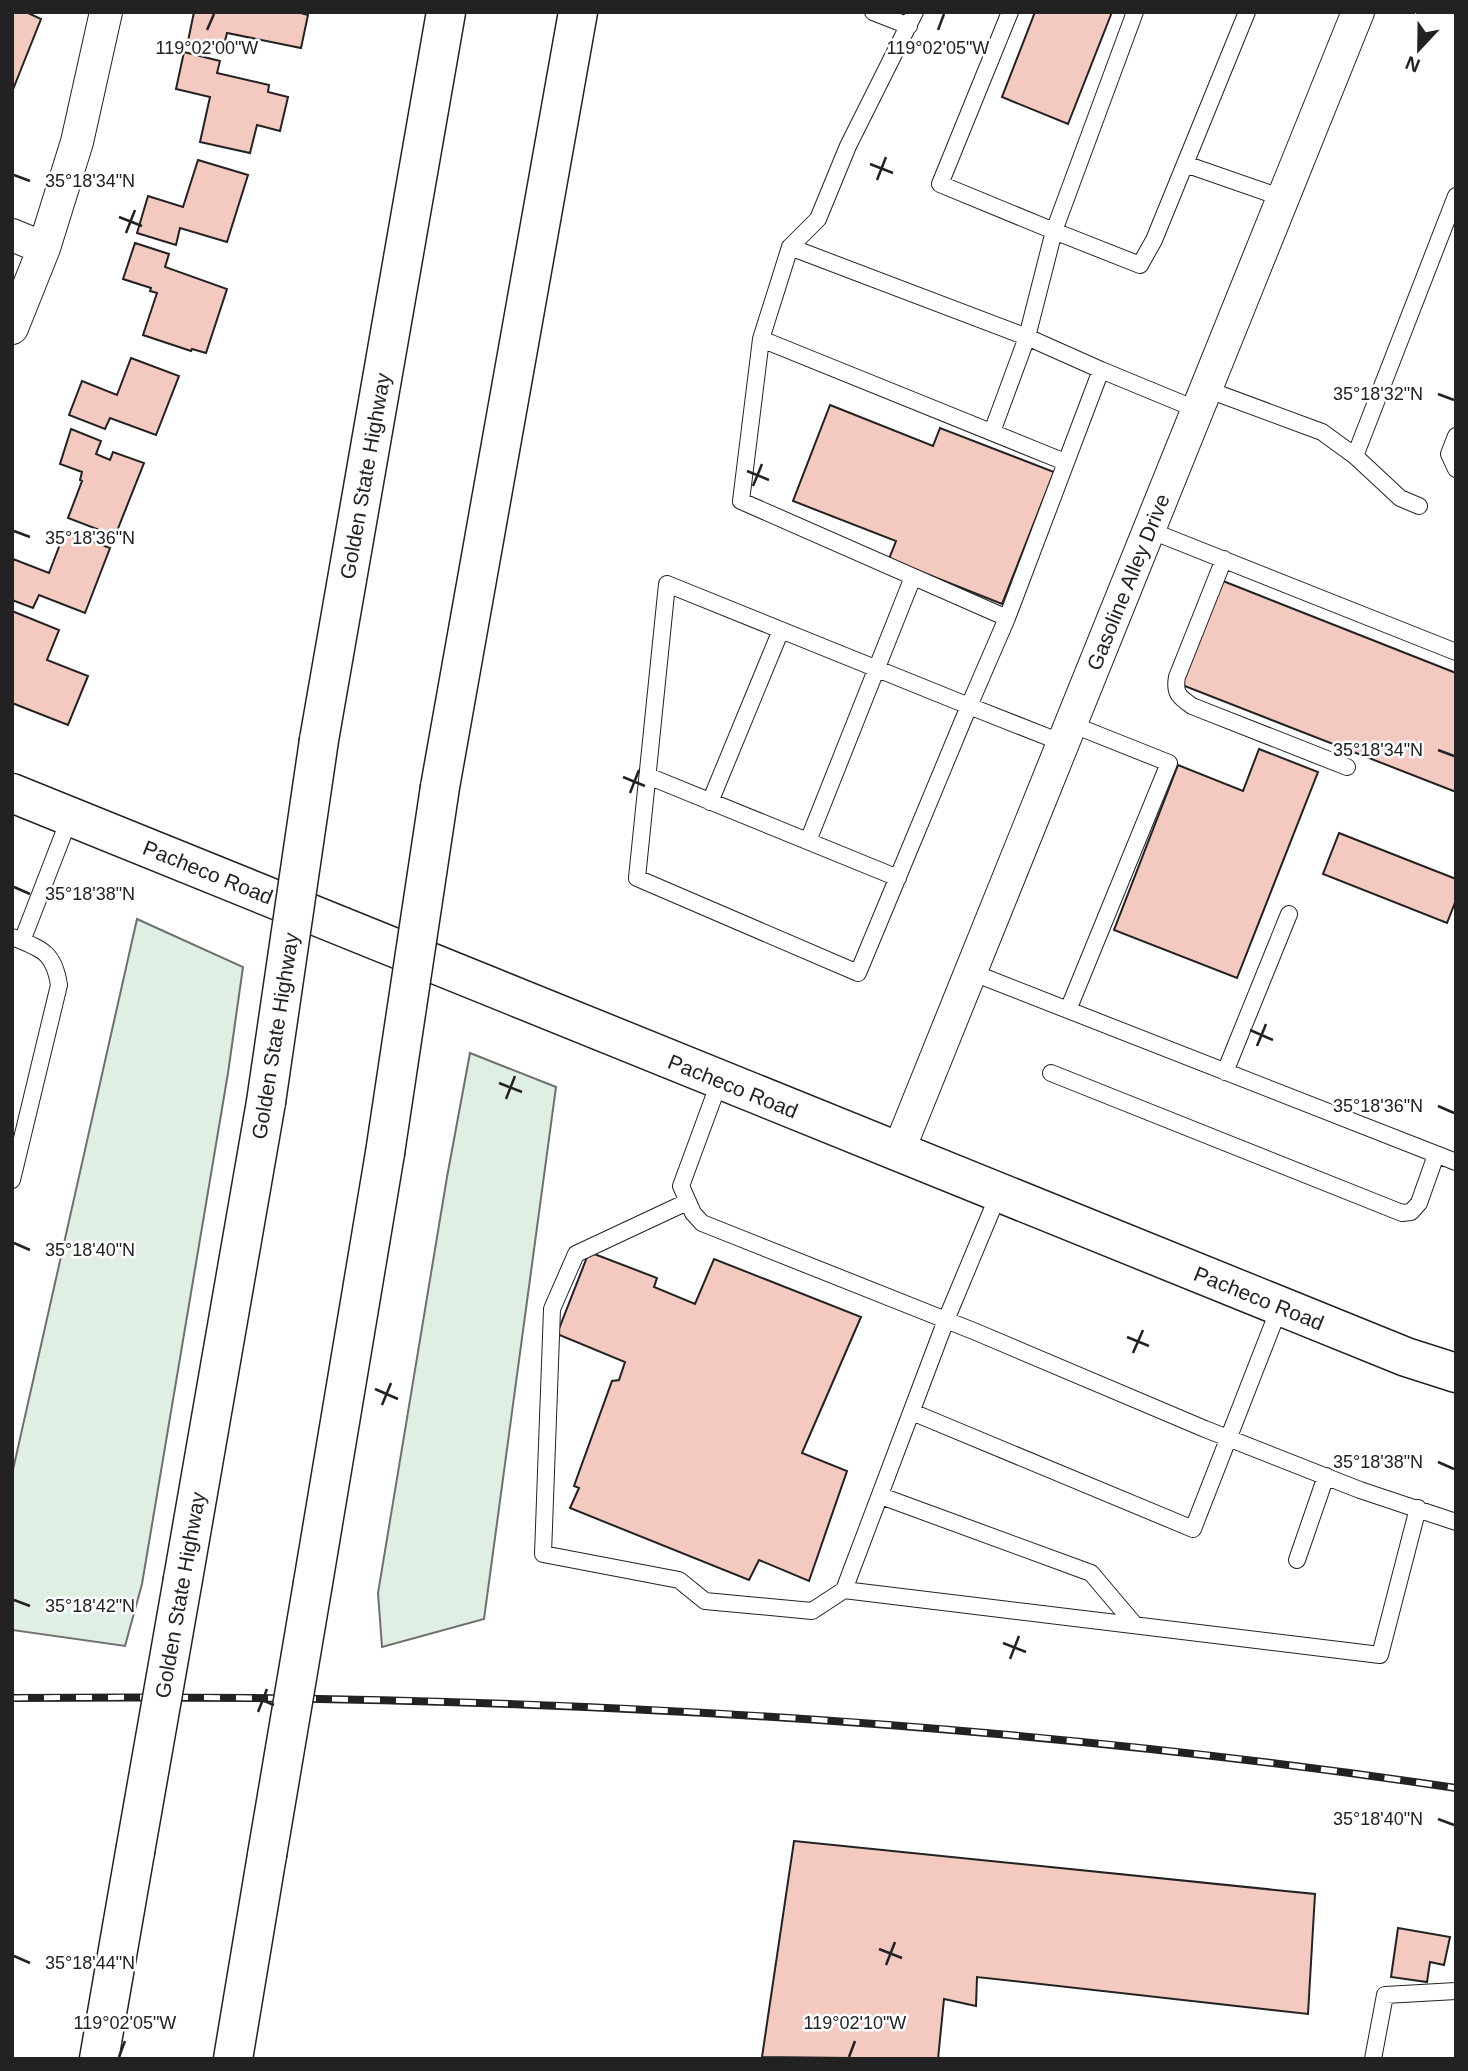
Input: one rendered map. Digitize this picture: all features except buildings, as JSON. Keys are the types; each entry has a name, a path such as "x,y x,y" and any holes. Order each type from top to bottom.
{"main road":[{"name":"Golden State Highway","path":"99,2059 267,1102 320,740 446,12"},
{"path":"233,2059 385,1153 440,788 578,12"},
{"name":"Pacheco Road","path":"12,793 1406,1357 1456,1373"}],"street":[{"path":"12,328 44,248 77,142 106,12"},
{"name":"Gasoline Alley Drive","path":"898,1152 1358,12"},
{"path":"12,235 44,248"}],"lane":[{"path":"873,12 912,19 848,146 818,219 790,247 761,339 741,501 1007,618"},
{"path":"1010,12 940,184 1140,265 1154,240 1247,12"},
{"path":"992,432 1027,337 1054,231 1135,12"},
{"path":"1185,164 1283,198"},
{"path":"1355,456 1456,196"},
{"path":"790,247 1027,337 1101,370 1322,432 1355,456 1400,498 1419,506"},
{"path":"761,339 1065,462"},
{"path":"1068,1010 1169,763 969,706 667,583 638,878 858,973 969,706 1007,618 1101,370"},
{"path":"1456,436 1449,454 1456,468"},
{"path":"1149,530 1456,652"},
{"path":"1224,559 1177,677 1175,688 1179,697 1192,706 1347,767"},
{"path":"808,841 913,577"},
{"path":"710,802 781,630"},
{"path":"648,776 898,878"},
{"path":"12,1180 59,985 56,964 38,947 17,939 71,817"},
{"path":"1225,1072 1289,914"},
{"path":"971,972 1456,1163"},
{"path":"1051,1073 1402,1213 1411,1212 1419,1203 1436,1155"},
{"path":"720,1080 681,1186 692,1213 702,1223 946,1320 1228,1438 1456,1522"},
{"path":"687,1202 576,1254 552,1309 542,1554 679,1580 705,1601 812,1611 844,1590 946,1320 999,1193"},
{"path":"912,1412 1193,1529 1280,1306"},
{"path":"1297,1560 1326,1476"},
{"path":"881,1496 1091,1573 1135,1625"},
{"path":"844,1590 1380,1655 1418,1508"},
{"path":"1373,2059 1385,1995 1456,1991"}],"green space":[{"path":"137,919 243,967 228,1073 142,1584 125,1646 12,1630 12,1474"},
{"path":"470,1053 556,1087 484,1619 382,1647 378,1593"}],"railway":[{"path":"12,1698 374,1700 736,1714 1097,1743 1456,1788"}]}
